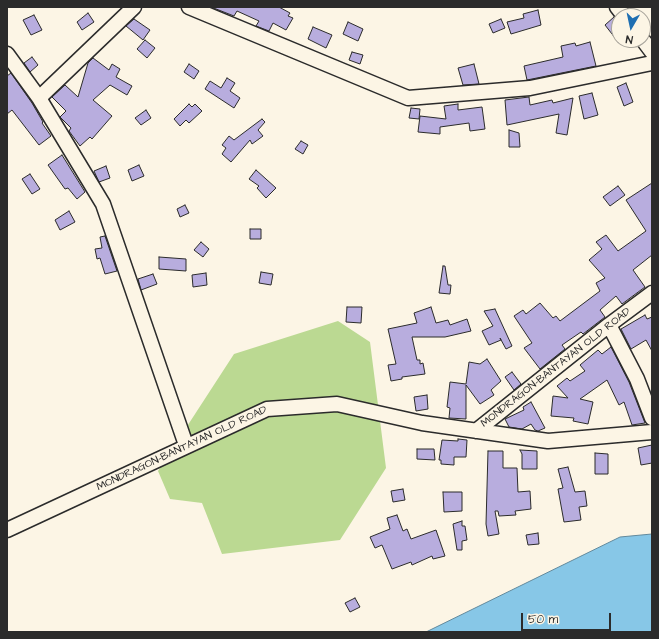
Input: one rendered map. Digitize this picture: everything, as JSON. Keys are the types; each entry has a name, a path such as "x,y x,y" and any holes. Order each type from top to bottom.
{"street":[{"path":"39,98 134,7"},
{"path":"189,7 408,98 530,88 652,63"},
{"path":"7,54 39,98 103,204 186,445"},
{"name":"MONDRAGON-BANTAYAN OLD ROAD","path":"7,530 186,445 267,409 337,404 422,423 476,431 609,325 652,293"},
{"path":"609,325 637,380 652,418"},
{"path":"476,431 548,441 652,432"}],"green space":[{"path":"338,321 370,342 386,468 340,540 222,554 202,503 170,499 158,471 234,354"}],"water":[{"path":"652,534 652,632 426,632 620,537"}],"building":[{"path":"211,7 279,7 290,13 288,16 293,18 286,30 273,23 269,31 256,26 259,21 237,11 234,16"},
{"path":"538,10 541,25 511,34 507,22 524,18 523,14"},
{"path":"88,13 94,22 82,30 77,22"},
{"path":"34,15 42,30 31,35 23,20"},
{"path":"134,19 150,30 143,40 126,26"},
{"path":"501,19 505,28 493,33 489,24"},
{"path":"611,20 611,33 605,25"},
{"path":"348,22 363,29 358,41 343,34"},
{"path":"313,27 332,35 326,48 308,39"},
{"path":"145,40 155,48 147,58 137,49"},
{"path":"590,42 596,66 527,80 524,66 563,57 561,46 575,43 576,46"},
{"path":"352,52 363,55 360,64 349,60"},
{"path":"32,57 38,65 30,72 24,63"},
{"path":"93,58 109,70 112,64 120,69 116,77 132,86 127,95 110,85 93,100 112,116 92,139 90,137 80,146 69,131 71,128 60,117 66,111 52,97 65,85 78,97 88,63"},
{"path":"189,64 199,71 194,79 184,72"},
{"path":"474,64 479,84 463,85 458,68"},
{"path":"11,73 32,103 43,122 42,123 51,136 39,145 12,110 7,114 7,76"},
{"path":"227,78 235,83 230,91 240,98 234,108 205,89 210,81 221,88"},
{"path":"626,83 633,102 624,106 617,87"},
{"path":"592,93 598,115 584,119 579,96"},
{"path":"529,97 530,105 552,100 553,103 573,98 567,135 556,133 559,114 507,125 505,100"},
{"path":"189,104 192,107 195,104 202,111 189,123 186,120 180,126 174,119"},
{"path":"458,104 458,110 482,107 485,129 470,131 469,123 440,127 440,134 418,132 420,116 446,119 444,106"},
{"path":"411,108 420,109 419,119 409,118"},
{"path":"146,110 151,118 141,125 135,118"},
{"path":"262,119 265,122 258,130 263,136 252,144 250,140 231,162 222,154 226,148 222,145 229,136 234,140"},
{"path":"509,130 519,133 520,147 509,147"},
{"path":"301,141 308,145 303,154 295,149"},
{"path":"62,155 85,192 77,199 68,188 65,189 48,165"},
{"path":"139,165 144,176 132,181 128,170"},
{"path":"106,166 110,178 99,182 94,171"},
{"path":"256,170 276,188 266,198 257,188 259,186 249,179"},
{"path":"30,174 40,189 32,194 22,179"},
{"path":"652,183 652,255 633,270 645,287 622,304 616,296 600,310 605,317 583,334 581,332 562,345 565,349 540,369 524,348 532,343 514,316 523,310 526,314 540,303 553,318 556,316 560,321 600,291 596,283 605,278 589,260 602,249 596,242 606,235 618,251 646,231 626,200"},
{"path":"618,186 625,195 610,206 603,197"},
{"path":"185,205 189,213 180,217 177,209"},
{"path":"69,211 75,222 60,230 55,220"},
{"path":"250,229 261,229 261,239 250,239"},
{"path":"105,236 117,271 105,274 100,258 97,259 95,249 102,248 100,237"},
{"path":"201,242 209,249 203,257 194,250"},
{"path":"159,257 186,259 186,271 159,269"},
{"path":"443,266 445,266 448,285 451,285 450,294 439,293"},
{"path":"261,272 273,274 271,285 259,283"},
{"path":"206,273 207,285 193,287 192,275"},
{"path":"153,274 157,284 141,290 138,279"},
{"path":"347,307 362,307 361,323 346,322"},
{"path":"431,307 436,323 448,320 450,325 467,319 471,331 445,337 412,337 417,360 420,360 420,364 423,363 425,374 402,377 402,379 391,381 388,365 396,364 388,329 417,323 414,313"},
{"path":"495,309 512,346 506,349 500,338 501,340 489,345 482,331 493,326 484,311"},
{"path":"645,315 647,319 652,317 652,351 646,340 631,349 621,329"},
{"path":"611,347 629,382 645,423 632,425 624,402 619,405 607,380 580,399 593,402 588,424 573,421 574,418 551,416 553,396 568,398 557,386 567,378 570,381 585,371 580,365 598,350 602,354"},
{"path":"487,359 501,381 491,390 494,395 480,404 466,385 466,419 449,418 450,408 447,407 450,382 466,384 469,362 480,364"},
{"path":"512,372 521,384 514,390 505,377"},
{"path":"427,395 428,409 416,411 414,397"},
{"path":"531,402 545,428 538,431 535,430 531,424 522,429 509,427 505,419 524,410 523,407"},
{"path":"458,439 467,440 466,457 454,457 454,465 441,464 441,460 439,460 442,440 458,441"},
{"path":"652,445 652,463 641,465 638,448"},
{"path":"417,449 434,449 435,460 417,459"},
{"path":"520,450 537,451 537,469 522,469 522,454"},
{"path":"488,451 503,451 503,468 517,468 518,492 530,491 531,509 515,511 516,515 499,516 498,511 495,511 499,534 488,536 486,524"},
{"path":"595,453 608,454 608,474 595,474"},
{"path":"568,467 575,492 585,491 587,506 579,507 581,520 564,522 558,489 563,488 558,469"},
{"path":"403,489 405,500 393,502 391,491"},
{"path":"443,492 462,492 462,511 444,512"},
{"path":"397,515 403,531 407,529 411,539 436,530 445,556 433,559 432,556 412,565 411,562 392,569 382,545 375,548 370,537 390,529 387,518"},
{"path":"462,521 462,526 465,526 467,540 462,541 462,550 457,550 453,524"},
{"path":"538,533 539,544 528,545 526,535"},
{"path":"355,598 360,607 350,612 345,603"}]}
